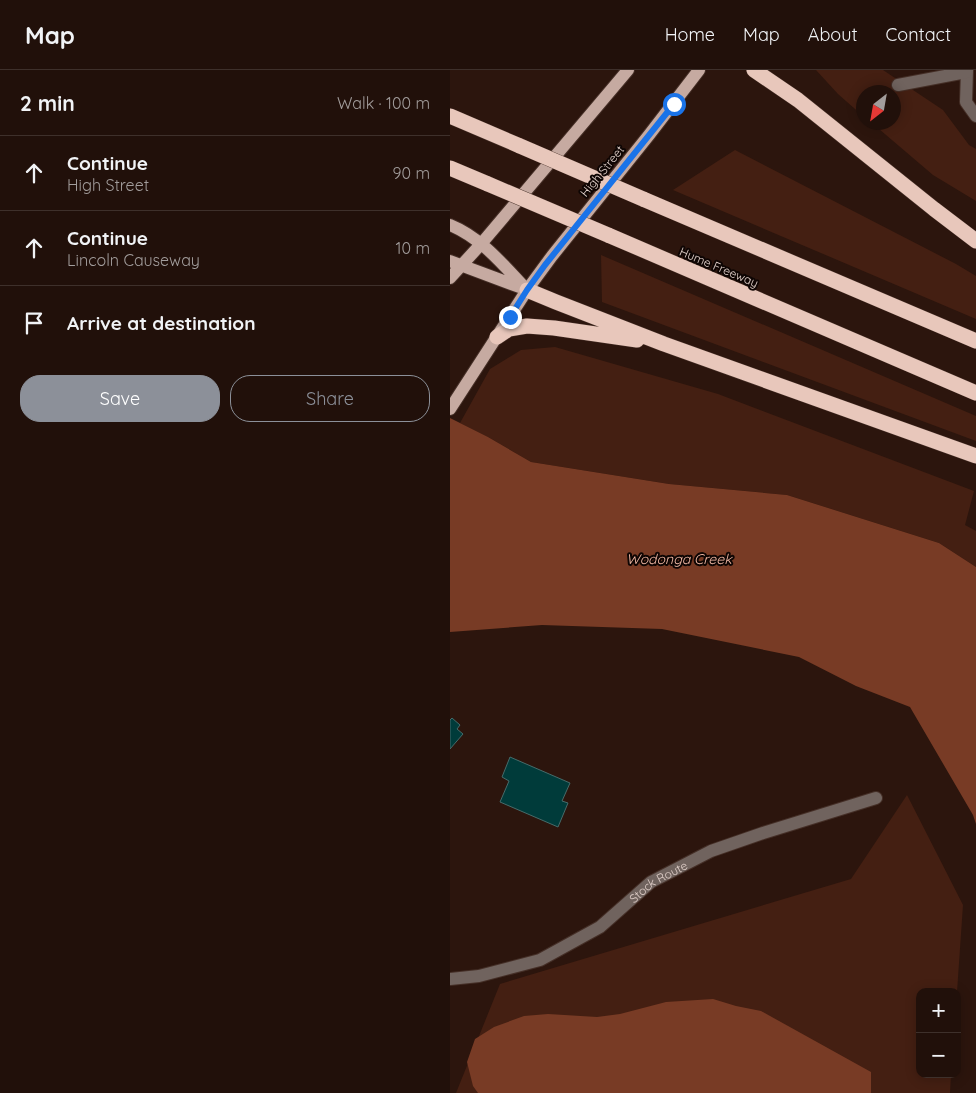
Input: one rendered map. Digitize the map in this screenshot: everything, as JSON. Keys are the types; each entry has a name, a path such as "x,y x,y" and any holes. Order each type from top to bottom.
{"highway":[{"path":"754,70 811,110 976,241"},
{"path":"767,70 776,85"},
{"path":"450,116 976,341"},
{"name":"Hume Freeway","path":"450,168 976,393"},
{"path":"527,290 664,344 976,456"},
{"path":"497,337 509,329 520,326 532,326 664,344"}],"main road":[{"path":"450,278 456,263 481,244 628,70"},
{"name":"High Street","path":"450,409 527,290 699,70"},
{"path":"450,225 463,231 481,244 527,290"},
{"path":"456,263 527,290"}],"street":[{"path":"898,85 967,71 966,102 976,116"},
{"name":"Stock Route","path":"450,979 479,976 540,960 600,927 651,882 711,851 762,833 876,798"}],"shaded area":[{"path":"816,70 883,70 943,110 969,145 976,149 976,201 933,175 880,130 901,130 901,85 856,85 856,110"},
{"path":"735,150 976,276 976,319 673,190"},
{"path":"601,255 976,416 976,441 602,302"},
{"path":"555,347 718,394 974,491 965,525 976,531 976,567 939,543 787,495 669,484 531,462 460,423 490,369 521,350"},
{"path":"907,795 963,905 957,988 916,988 916,1078 951,1078 950,1093 456,1093 500,984 851,879"}],"water":[{"name":"Wodonga Creek","path":"450,418 531,462 669,484 787,495 939,543 976,567 976,824 973,815 910,707 856,686 799,657 662,629 542,625 450,632"},
{"path":"713,999 761,1011 871,1072 871,1093 478,1093 473,1086 467,1062 475,1039 494,1027 524,1016 548,1014 597,1017 620,1014 666,1002"}],"building":[{"path":"452,718 460,725 457,729 463,734 450,749 450,720"},
{"path":"510,757 570,783 562,801 568,803 558,827 500,802 509,781 502,777"}],"route":[{"path":"510,317 545,265 674,104"}]}
